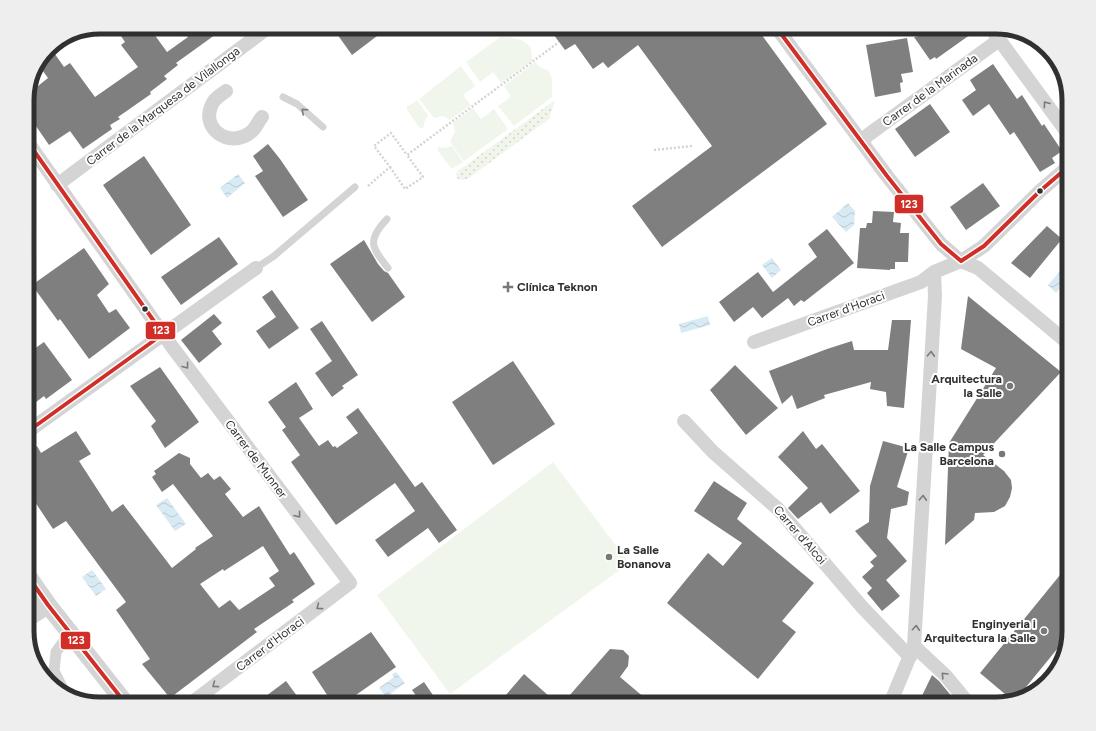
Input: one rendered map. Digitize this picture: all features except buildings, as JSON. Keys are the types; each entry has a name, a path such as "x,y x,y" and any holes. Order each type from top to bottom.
{"street":[{"name":"Carrer de la Marquesa de Vilallonga","path":"57,185 260,34"},
{"path":"781,34 940,244 961,261 978,268 1062,338"},
{"path":"995,34 1062,126"},
{"name":"Carrer de la Marinada","path":"862,142 868,135 999,40"},
{"path":"226,91 215,100 209,111 209,122 214,131 227,138 244,137 252,132 262,117"},
{"name":"Carrer de Munner","path":"34,152 163,334 350,583"},
{"name":"Carrer d'Horaci","path":"754,342 921,282 934,272 961,261 984,246 1040,191 1062,172"},
{"path":"34,427 256,268"},
{"path":"893,697 912,651 935,296 934,272"},
{"name":"Carrer d'Alcoi","path":"684,421 713,452 778,509 863,608 912,651 945,675 963,697"},
{"name":"Carrer d'Horaci","path":"199,697 350,583"},
{"path":"34,585 120,697"},
{"path":"34,614 48,605"},
{"path":"60,684 54,671 56,652 70,633"}],"lane":[{"path":"283,97 297,104 323,127"},
{"path":"256,268 274,256 355,187"},
{"path":"387,219 375,234 374,241 375,250 388,268"}],"path":[{"path":"407,155 559,42"},
{"path":"391,133 423,177 405,189 390,167 374,146 391,133"},
{"path":"654,150 692,146"},
{"path":"368,186 390,167"}],"shaded area":[{"path":"502,37 517,39 528,44 531,48 533,60 501,83 493,72 480,82 466,62"},
{"path":"535,62 541,68 548,70 552,79 552,97 514,126 498,106 511,97 504,86"},
{"path":"461,66 475,86 463,95 471,105 450,120 443,116 434,118 419,99"},
{"path":"417,100 428,115 423,129 419,127 407,110 407,107"},
{"path":"555,100 549,119 469,178 464,180 458,179 456,175 458,171"},
{"path":"473,108 481,119 494,109 508,129 464,161 450,142 455,132 453,123"},
{"path":"452,146 463,162 452,169 438,151 438,147 446,148"},
{"path":"553,462 629,563 450,694 377,595"}],"water":[{"path":"238,174 245,183 227,198 220,188"},
{"path":"848,203 855,211 854,225 846,232 832,217"},
{"path":"772,258 781,270 772,278 762,265"},
{"path":"1062,269 1062,286 1056,293 1048,285"},
{"path":"708,316 710,325 681,333 679,324"},
{"path":"167,498 186,524 175,531 156,505"},
{"path":"92,570 106,589 96,596 82,577"},
{"path":"396,672 405,683 386,697 379,688 394,677 392,674"}],"transit line":[{"name":"123","path":"781,34 887,176 941,244 961,261 984,246 1040,191 1062,172"},
{"name":"123","path":"34,151 163,334 34,427"},
{"name":"123","path":"34,585 120,697"}],"place":[{"name":"Clínica Teknon","path":"508,287"},
{"name":"Arquitectura la Salle","path":"1010,386"},
{"name":"La Salle Campus Barcelona","path":"1002,454"},
{"name":"La Salle Bonanova","path":"609,557"},
{"name":"Enginyeria i Arquitectura la Salle","path":"1044,631"}]}
